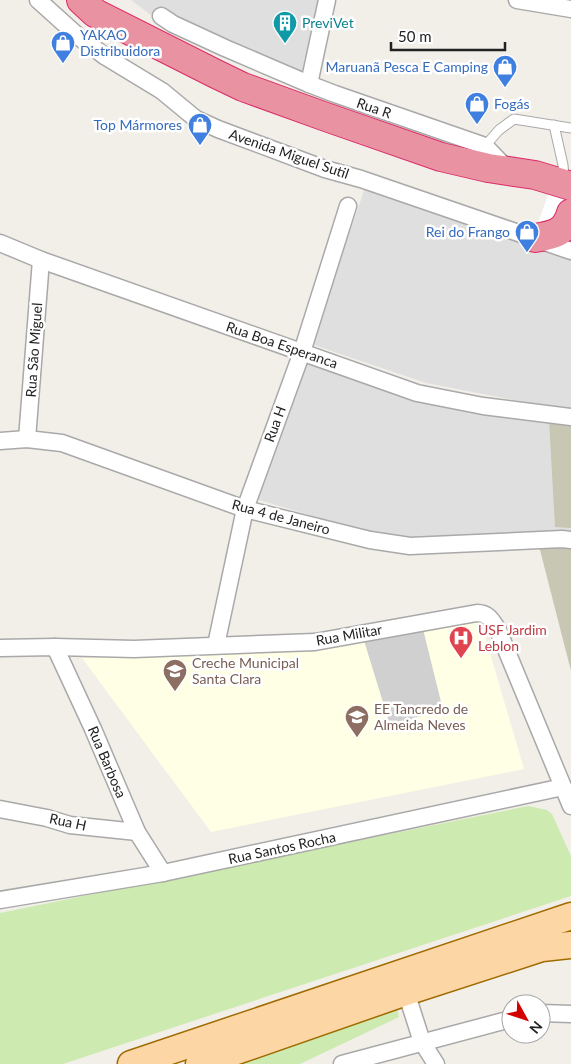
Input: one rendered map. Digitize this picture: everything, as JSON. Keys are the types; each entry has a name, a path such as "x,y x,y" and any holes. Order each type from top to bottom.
{"highway":[{"path":"81,0 95,13 243,86 441,157 510,172 535,175 567,195 568,222 555,234 535,238"}],"main road":[{"path":"130,1064 571,916"},
{"path":"199,1064 406,992 542,948 571,945"}],"street":[{"name":"Avenida Miguel Sutil","path":"38,0 79,37 106,57 162,92 196,119 257,145 325,169 361,179 571,251"},
{"path":"309,84 327,0"},
{"path":"517,0 571,9"},
{"name":"Rua R","path":"161,16 225,48 309,84 485,146 510,172"},
{"name":"Rua H","path":"216,646 245,509 302,352 348,206"},
{"name":"Rua Boa Esperanca","path":"0,243 41,260 417,393 483,406 571,417"},
{"name":"Rua São Miguel","path":"27,440 41,260"},
{"name":"Rua 4 de Janeiro","path":"0,441 27,440 62,443 245,509 370,540 410,546 571,540"},
{"name":"Rua Militar","path":"0,648 134,648 316,642 477,613 485,614 491,618 498,630 571,806"},
{"name":"Rua Barbosa","path":"56,647 137,832 163,873"},
{"name":"Rua Santos Rocha","path":"0,900 163,873 563,787"},
{"name":"Rua H","path":"0,809 70,824 137,832"},
{"path":"406,992 422,1042 436,1064"},
{"path":"551,1013 571,1014"},
{"path":"342,1064 501,1022"}],"lane":[{"path":"485,146 499,130 514,119 571,128"},
{"path":"554,125 563,165 567,195"}],"shaded area":[{"path":"131,0 318,0 301,76 160,22"},
{"path":"365,188 571,260 571,411 426,383 311,344"},
{"path":"305,357 571,423 571,532 424,538 379,536 256,499"},
{"path":"549,420 571,422 571,528 555,527"},
{"path":"571,543 571,671 539,546"},
{"name":"EE Tancredo de Almeida Neves","path":"480,619 524,769 211,832 82,658 236,650 362,634 390,724 422,625"},
{"path":"422,625 443,710 390,725 362,634"}],"green space":[{"path":"528,806 547,810 552,814 571,856 571,896 63,1064 0,1064 0,913"},
{"path":"397,1008 399,1017 300,1064 228,1064"}],"pier":[{"path":"552,183 571,190 571,249 534,235"}],"place":[{"name":"PreviVet","path":"285,44"},
{"name":"YAKAO Distribuidora","path":"63,64"},
{"name":"Maruanã Pesca E Camping","path":"505,88"},
{"name":"Fogás","path":"477,125"},
{"name":"Top Mármores","path":"200,146"},
{"name":"Rei do Frango","path":"527,253"},
{"name":"USF Jardim Leblon","path":"461,659"},
{"name":"Creche Municipal Santa Clara","path":"175,692"},
{"name":"EE Tancredo de Almeida Neves","path":"357,738"}]}
